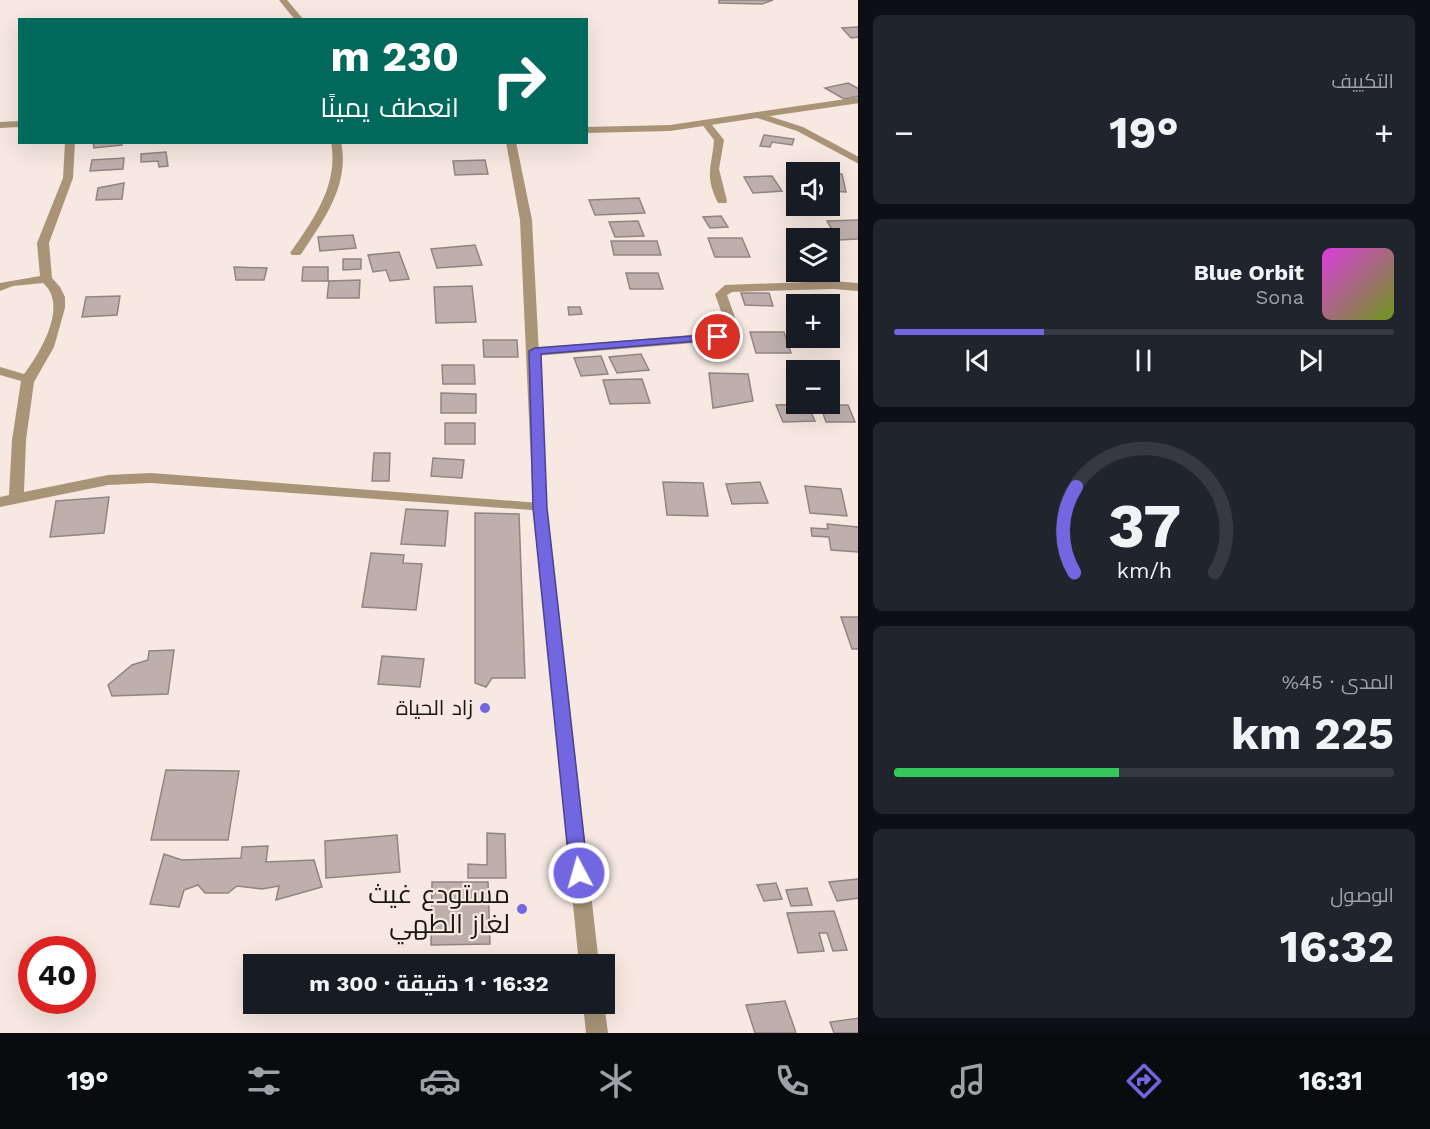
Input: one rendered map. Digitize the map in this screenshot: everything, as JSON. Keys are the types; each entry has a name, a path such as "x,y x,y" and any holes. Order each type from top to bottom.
{"street":[{"path":"284,0 298,18"},
{"path":"588,130 635,130 706,123 858,100"},
{"path":"757,115 800,129 858,161"},
{"path":"706,123 717,133 721,141 713,171 722,201"},
{"path":"0,125 18,124"},
{"path":"16,498 18,439 27,379 46,349 57,318 59,301 56,288 46,279 43,243 68,178 70,144"},
{"path":"296,253 326,207 342,158 337,144"},
{"path":"511,144 526,220 535,351 540,508 588,954"},
{"path":"0,287 11,283 46,279"},
{"path":"535,351 718,337 727,332 731,323 721,298 721,294 729,288 833,285 858,287"},
{"path":"0,371 27,379"},
{"path":"0,502 108,480 151,478 540,508"},
{"path":"595,1014 597,1033"}],"building":[{"path":"719,0 773,0 762,4 719,3"},
{"path":"858,27 858,37 851,38 842,28"},
{"path":"848,83 858,88 858,96 844,99 825,88"},
{"path":"764,135 794,139 792,145 772,142 770,147 760,146"},
{"path":"93,144 122,144 122,145 94,148"},
{"path":"166,152 168,166 159,167 158,161 141,162 141,154"},
{"path":"124,158 123,169 90,171 92,160"},
{"path":"485,160 488,174 455,175 453,161"},
{"path":"840,174 842,174 846,192 840,192"},
{"path":"772,176 782,191 753,193 744,177"},
{"path":"124,183 122,199 96,200 98,188"},
{"path":"639,198 645,213 595,215 589,200"},
{"path":"721,216 728,227 710,228 703,217"},
{"path":"858,220 858,239 840,240 840,228 831,228 827,221"},
{"path":"638,221 644,236 615,237 609,222"},
{"path":"353,235 356,248 320,251 318,237"},
{"path":"708,238 742,238 750,257 715,257"},
{"path":"611,241 657,241 661,255 614,255"},
{"path":"475,245 482,265 437,268 431,249"},
{"path":"399,252 409,279 390,281 386,270 373,272 368,255"},
{"path":"343,259 361,259 361,269 343,270"},
{"path":"234,267 267,268 264,280 236,280"},
{"path":"303,267 328,267 328,281 302,281"},
{"path":"626,273 658,273 663,289 630,289"},
{"path":"360,280 359,298 327,298 329,281"},
{"path":"472,286 476,322 436,323 434,287"},
{"path":"741,293 769,293 773,306 745,305"},
{"path":"120,296 117,315 82,317 86,297"},
{"path":"568,307 580,307 582,314 569,315"},
{"path":"750,332 784,332 786,348 789,348 791,353 756,353"},
{"path":"483,340 517,340 518,357 484,357"},
{"path":"641,354 649,370 617,373 609,357"},
{"path":"601,356 608,374 581,376 574,358"},
{"path":"442,365 474,365 475,384 443,384"},
{"path":"709,373 748,374 753,401 713,408"},
{"path":"642,379 650,403 610,404 603,380"},
{"path":"441,393 476,394 476,413 441,413"},
{"path":"776,405 786,405 786,414 812,414 815,421 783,422"},
{"path":"840,405 848,405 855,422 826,422 823,414 840,414"},
{"path":"445,423 475,423 475,444 445,444"},
{"path":"374,453 390,453 389,481 372,481"},
{"path":"433,458 464,460 462,478 431,476"},
{"path":"663,482 703,483 708,516 667,515"},
{"path":"760,482 768,503 732,504 726,484"},
{"path":"805,486 841,489 847,516 810,513"},
{"path":"109,497 104,533 50,537 56,501"},
{"path":"406,509 448,511 445,546 401,544"},
{"path":"475,513 519,514 525,678 492,678 486,687 475,683"},
{"path":"827,524 858,527 858,552 831,550 829,537 812,536 811,528 828,529"},
{"path":"371,553 404,555 403,563 422,564 416,610 362,607"},
{"path":"841,617 858,617 858,649 852,649"},
{"path":"174,650 168,694 112,696 108,685 132,665 148,660 149,651"},
{"path":"382,656 424,659 420,687 378,684"},
{"path":"166,770 239,771 228,840 151,840"},
{"path":"487,833 505,834 506,878 468,878 468,864 487,865"},
{"path":"397,835 400,872 326,878 325,841"},
{"path":"268,846 266,862 314,860 322,887 276,900 279,886 262,889 237,886 228,893 205,893 198,885 184,890 179,907 150,904 164,854 182,860 241,858 242,847"},
{"path":"858,879 858,898 837,901 829,882"},
{"path":"432,882 488,882 490,944 431,945"},
{"path":"776,883 782,899 764,901 757,885"},
{"path":"807,888 812,905 791,906 786,890"},
{"path":"834,911 847,950 833,951 827,933 819,933 824,951 798,953 787,913"},
{"path":"785,1001 796,1033 755,1033 746,1005"},
{"path":"858,1018 858,1033 834,1033 830,1022"}],"place":[{"name":"زاد الحياة","path":"485,708"},
{"name":"مستودع غيث لغاز الطهي","path":"522,909"}],"route":[{"path":"579,873 540,508 535,351 706,340 718,337"}]}
